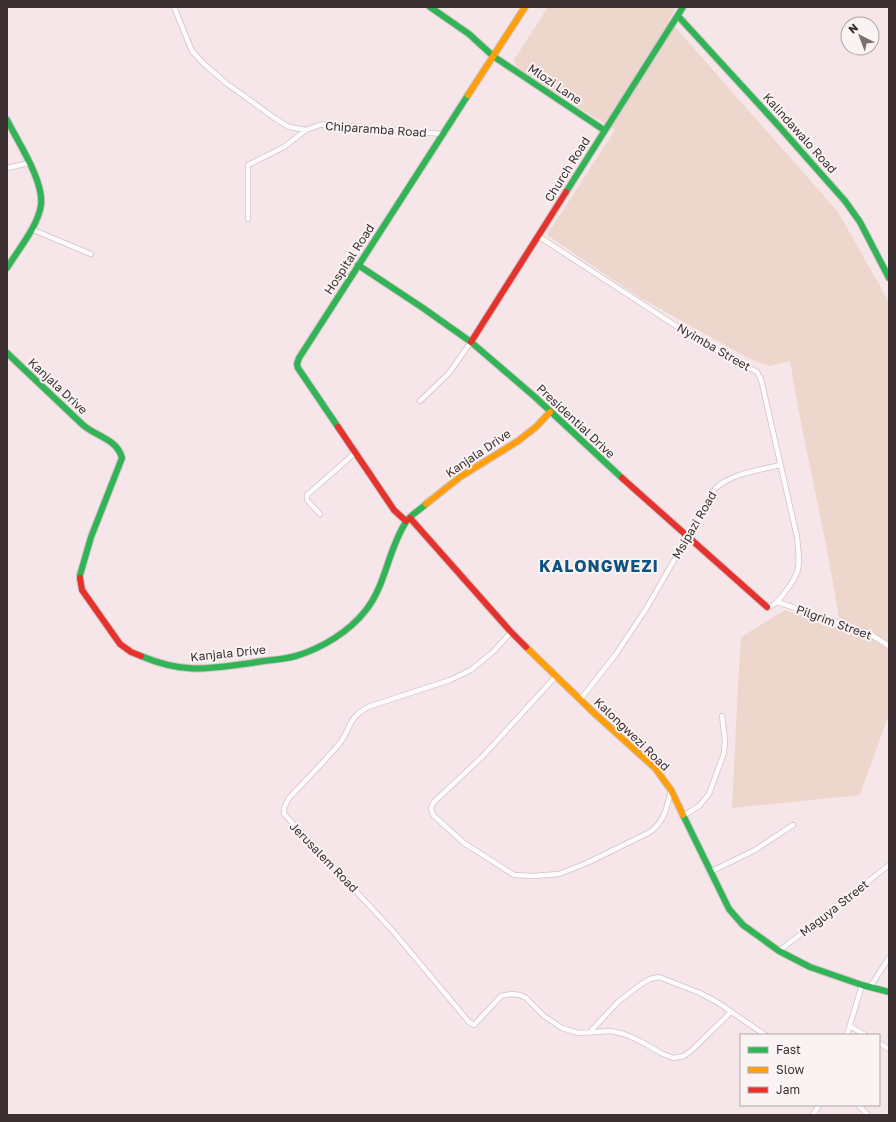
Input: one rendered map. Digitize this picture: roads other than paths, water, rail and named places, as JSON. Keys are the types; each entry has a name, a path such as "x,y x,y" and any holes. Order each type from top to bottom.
{"street":[{"name":"Chiparamba Road","path":"174,7 192,51 204,64 226,83 276,120 289,127 306,130 327,124 442,134"},
{"name":"Mlozi Lane","path":"430,7 469,34 493,56 604,130"},
{"name":"Hospital Road","path":"408,519 394,510 298,368 297,364 299,358 358,265 525,7"},
{"name":"Church Road","path":"470,342 683,7"},
{"name":"Kalindawalo Road","path":"678,16 776,122 845,201 860,222 889,278"},
{"path":"7,120 29,163 41,191 41,206 31,229 7,268"},
{"path":"248,219 248,165 284,147 306,130"},
{"path":"7,168 29,163"},
{"path":"31,229 91,254"},
{"name":"Nyimba Street","path":"538,236 693,337 757,372 761,379 797,537 800,560 798,573 791,584 777,602 767,607"},
{"name":"Presidential Drive","path":"358,265 423,308 470,342 550,412 686,537 767,607"},
{"path":"420,401 449,373 470,342"},
{"name":"Kanjala Drive","path":"7,353 81,423 91,431 116,444 121,451 122,458 91,537 80,575 80,583 82,590 120,644 131,652 145,659 159,664 183,669 209,669 295,656 315,649 331,641 350,626 366,610 378,588 390,555 408,519 460,477 518,441 536,427 550,412"},
{"path":"320,514 307,500 307,495 355,453"},
{"name":"Msipazi Road","path":"580,700 631,633 715,488 721,482 729,478 780,465"},
{"name":"Kalongwezi Road","path":"408,519 511,632 580,700 655,768 671,790 729,909 743,925 779,951 810,967 862,985 889,992"},
{"name":"Pilgrim Street","path":"777,602 870,634 889,646"},
{"name":"Jerusalem Road","path":"511,632 494,651 471,670 450,680 360,711 354,717 341,742 289,798 284,808 284,814 287,819 392,930 469,1022 474,1024 501,996 510,994 520,995 526,998 544,1016 562,1028 578,1033 589,1033"},
{"path":"556,676 483,756 434,802 431,808 433,815 464,843 514,875 533,876 559,874 587,863 650,832 659,826 664,817 671,790"},
{"path":"684,816 705,800 711,789 724,753 725,741 722,716"},
{"path":"710,872 755,850 793,825"},
{"name":"Maguya Street","path":"779,951 889,865"},
{"path":"870,987 889,958"},
{"path":"589,1033 618,1002 640,985 655,978 659,978 700,993 717,1002 763,1034"},
{"path":"847,1034 862,985"},
{"path":"589,1033 611,1031 624,1034 661,1053 673,1058 678,1058 692,1050 730,1012"},
{"path":"850,1026 863,1034"},
{"path":"880,1044 889,1049"},
{"path":"813,1115 818,1106"},
{"path":"859,1106 868,1115"}],"district":[{"name":"KALONGWEZI","path":"599,566"}]}
